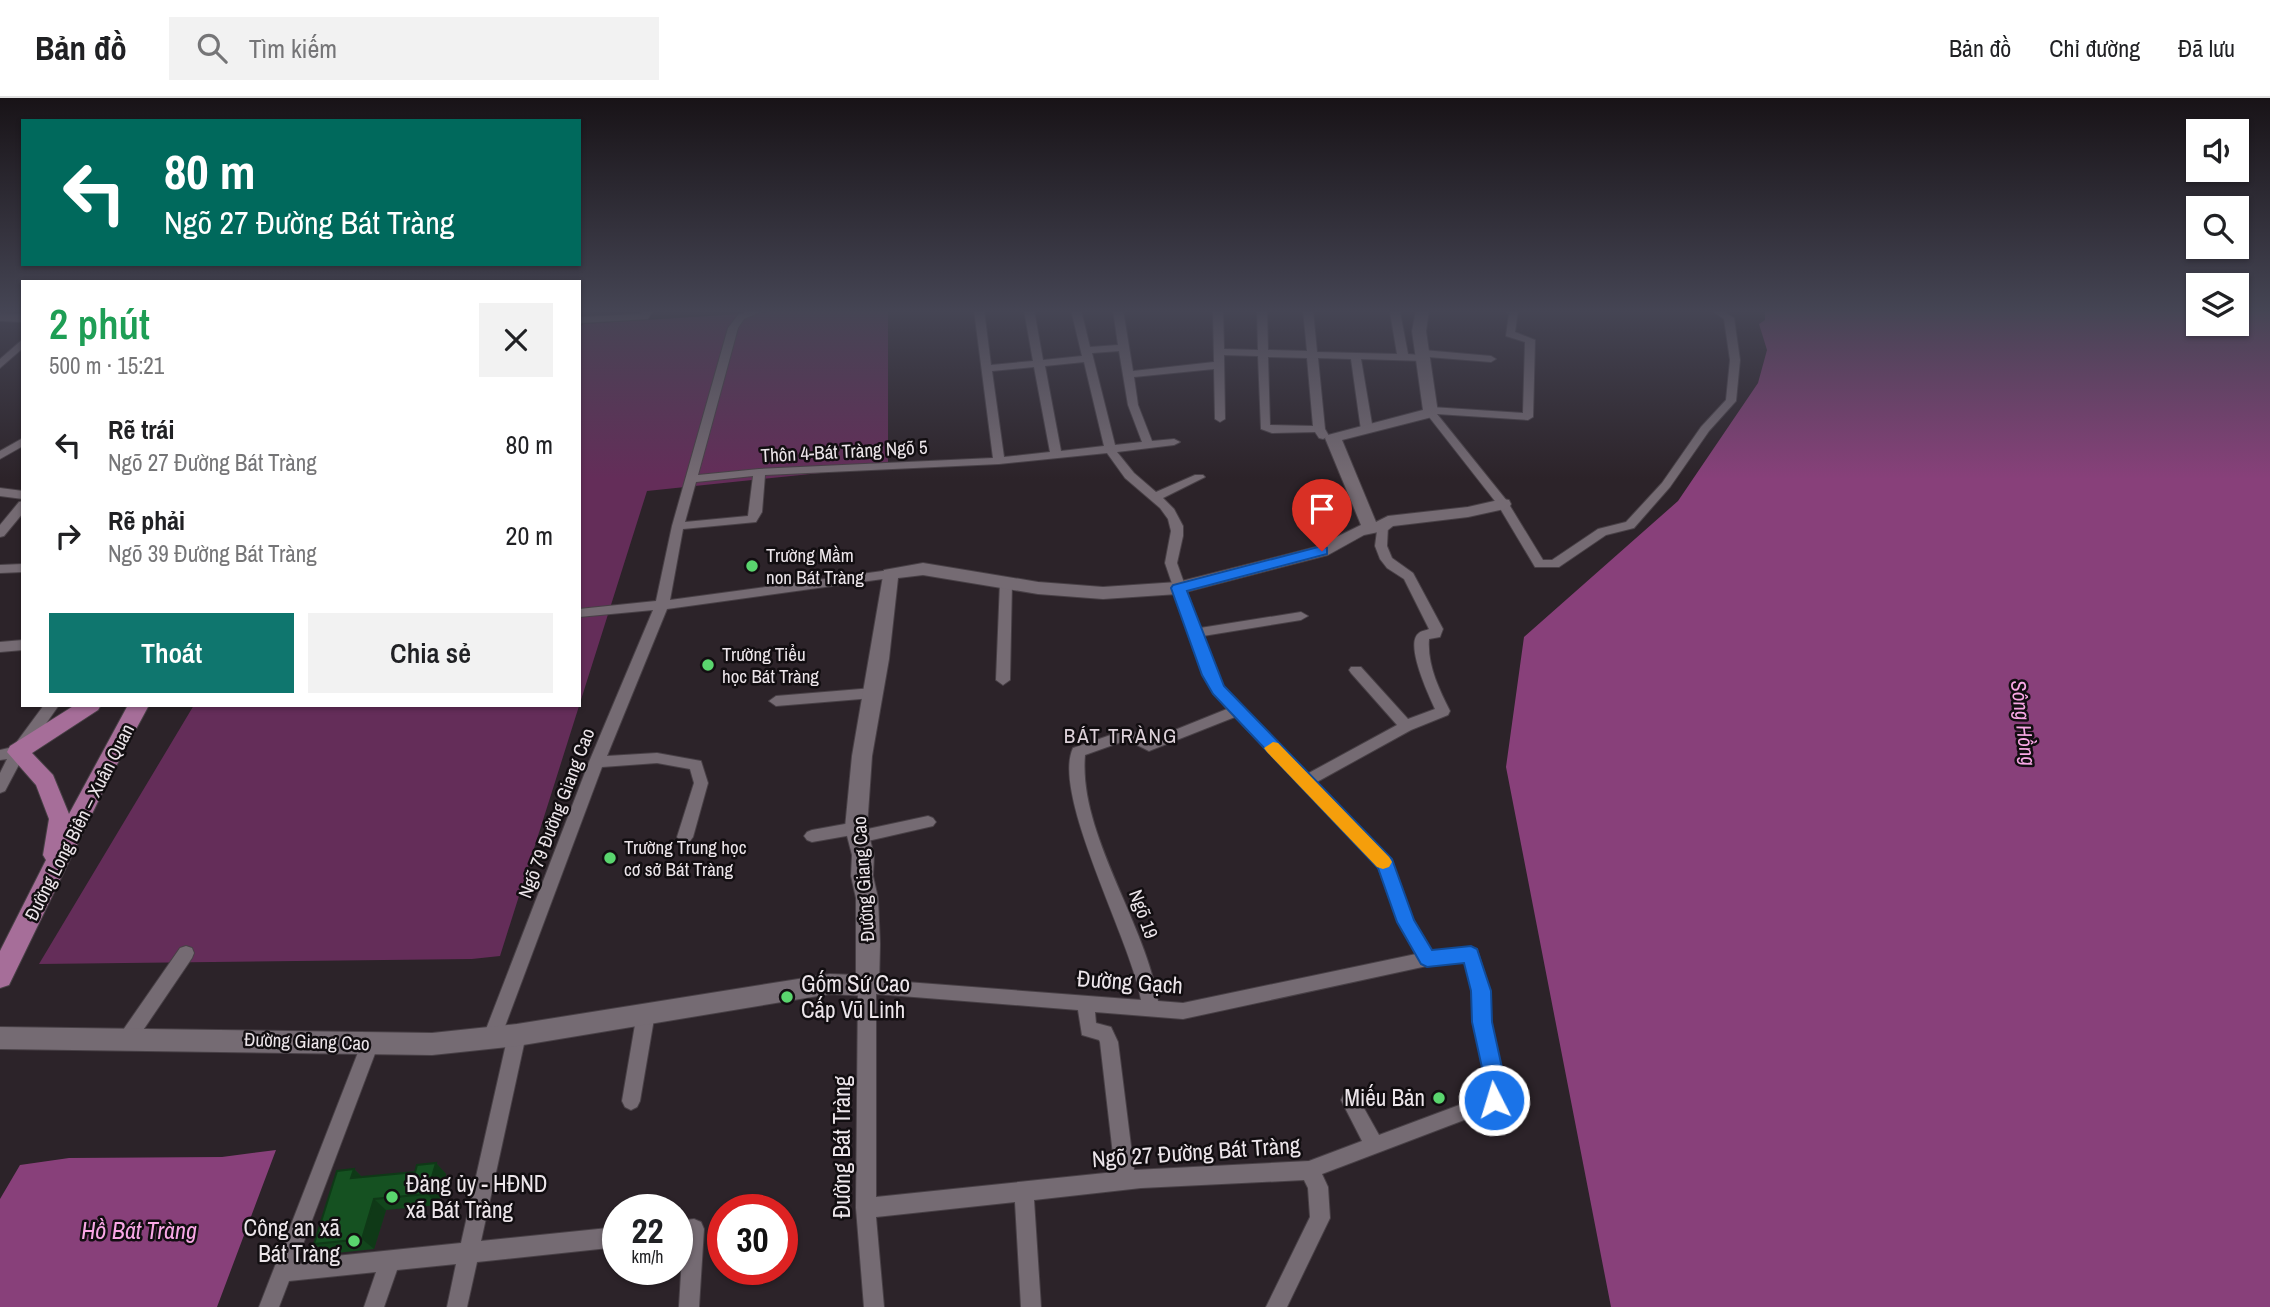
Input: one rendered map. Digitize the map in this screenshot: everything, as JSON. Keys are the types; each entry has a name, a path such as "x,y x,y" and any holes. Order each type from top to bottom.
{"main road":[{"path":"53,874 60,819 45,781 9,754 88,707"},
{"name":"Đường Long Biên – Xuân Quan","path":"0,977 95,785 138,707"}],"street":[{"name":"Ngõ 79 Đường Giang Cao","path":"492,1037 596,762 662,605 678,526 722,366"},
{"path":"999,461 988,368 1004,366"},
{"path":"1039,366 1056,456"},
{"path":"1090,366 1110,449 1121,467 1168,509 1177,526 1178,538 1171,555 1178,588 1210,675 1237,710 1385,864 1406,922 1427,958"},
{"path":"1128,366 1133,405 1148,444"},
{"path":"1130,374 1205,366"},
{"path":"1219,366 1220,419"},
{"path":"1263,366 1266,428 1319,429"},
{"path":"1311,366 1319,429 1324,436 1333,438 1431,412 1528,417 1529,366"},
{"path":"1357,366 1367,430"},
{"path":"1425,366 1431,412 1503,504 1531,554 1539,564 1548,566 1570,556 1602,532 1630,525 1650,504 1705,429 1731,401 1734,366"},
{"path":"1306,781 1406,726 1443,711 1429,682 1421,645 1423,636 1435,634 1437,631 1409,576 1386,559 1376,526 1333,438"},
{"path":"0,456 21,442"},
{"name":"Thôn 4-Bát Tràng Ngõ 5","path":"691,479 759,472 999,461 1174,442"},
{"path":"678,526 752,519 755,517 759,472"},
{"path":"1155,497 1199,477"},
{"path":"0,492 21,495"},
{"path":"581,613 662,605 923,569 1102,593 1178,588 1322,551 1388,521 1468,512 1503,504"},
{"path":"0,533 21,507"},
{"path":"0,569 21,568"},
{"name":"Đường Giang Cao","path":"0,1038 432,1044 516,1035 830,984 867,986 867,898 858,833 862,756 880,659 890,574"},
{"path":"1003,680 1006,582"},
{"path":"1194,633 1301,616"},
{"path":"0,647 21,645"},
{"path":"1356,670 1406,726"},
{"path":"776,701 873,693"},
{"path":"0,787 9,754 50,707"},
{"name":"Ngõ 19","path":"1151,1009 1145,977 1093,836 1073,765 1078,752 1128,734 1149,747 1237,710"},
{"path":"596,762 657,758 696,765 701,783 685,837"},
{"path":"812,836 858,833 928,822"},
{"path":"127,1039 186,953"},
{"name":"Ngõ 27 Đường Bát Tràng","path":"866,1208 1126,1181 1309,1170 1494,1100 1496,1086 1482,1022 1481,991 1471,954 1427,958"},
{"name":"Đường Gạch","path":"867,986 1183,1012 1427,958"},
{"name":"Đường Bát Tràng","path":"867,986 866,1208 874,1307"},
{"path":"1086,1003 1088,1029 1105,1033 1109,1042 1126,1181"},
{"path":"631,1101 646,1013"},
{"path":"457,1307 516,1035"},
{"path":"269,1307 370,1043"},
{"path":"1350,1100 1375,1146"},
{"path":"1276,1307 1320,1218 1318,1188 1309,1170"},
{"path":"1024,1192 1031,1307"},
{"path":"283,1272 602,1239"},
{"path":"374,1307 390,1262"},
{"path":"689,1307 690,1285"}],"shaded area":[{"path":"581,366 888,366 888,466 647,491 581,700"},
{"path":"193,707 579,707 500,956 472,959 39,964"}],"water":[{"name":"Sông Hồng","path":"1763,366 2270,366 2270,1307 1611,1307 1506,767 1524,637 1678,501 1758,383"},
{"name":"Hồ Bát Tràng","path":"276,1150 217,1307 0,1307 0,1199 20,1165 69,1158 222,1157"}],"building":[{"path":"436,1163 427,1194 374,1199 362,1239 314,1244 337,1171 354,1169 351,1178 415,1172 417,1165"}],"slow traffic":[{"path":"1273,748 1383,862"}],"place":[{"name":"Trường Mầm non Bát Tràng","path":"752,566"},
{"name":"Trường Tiểu học Bát Tràng","path":"708,665"},
{"name":"Trường Trung học cơ sở Bát Tràng","path":"610,858"},
{"name":"Gốm Sứ Cao Cấp Vũ Linh","path":"787,997"},
{"name":"Miếu Bản","path":"1439,1098"},
{"name":"Đảng ủy - HĐND xã Bát Tràng","path":"392,1197"},
{"name":"Công an xã Bát Tràng","path":"354,1241"}],"district":[{"name":"BÁT TRÀNG","path":"1121,736"}],"route":[{"path":"1322,551 1178,588 1210,675 1219,690 1385,864 1406,922 1427,958 1471,954 1481,991 1482,1022 1496,1086 1494,1100"}]}
